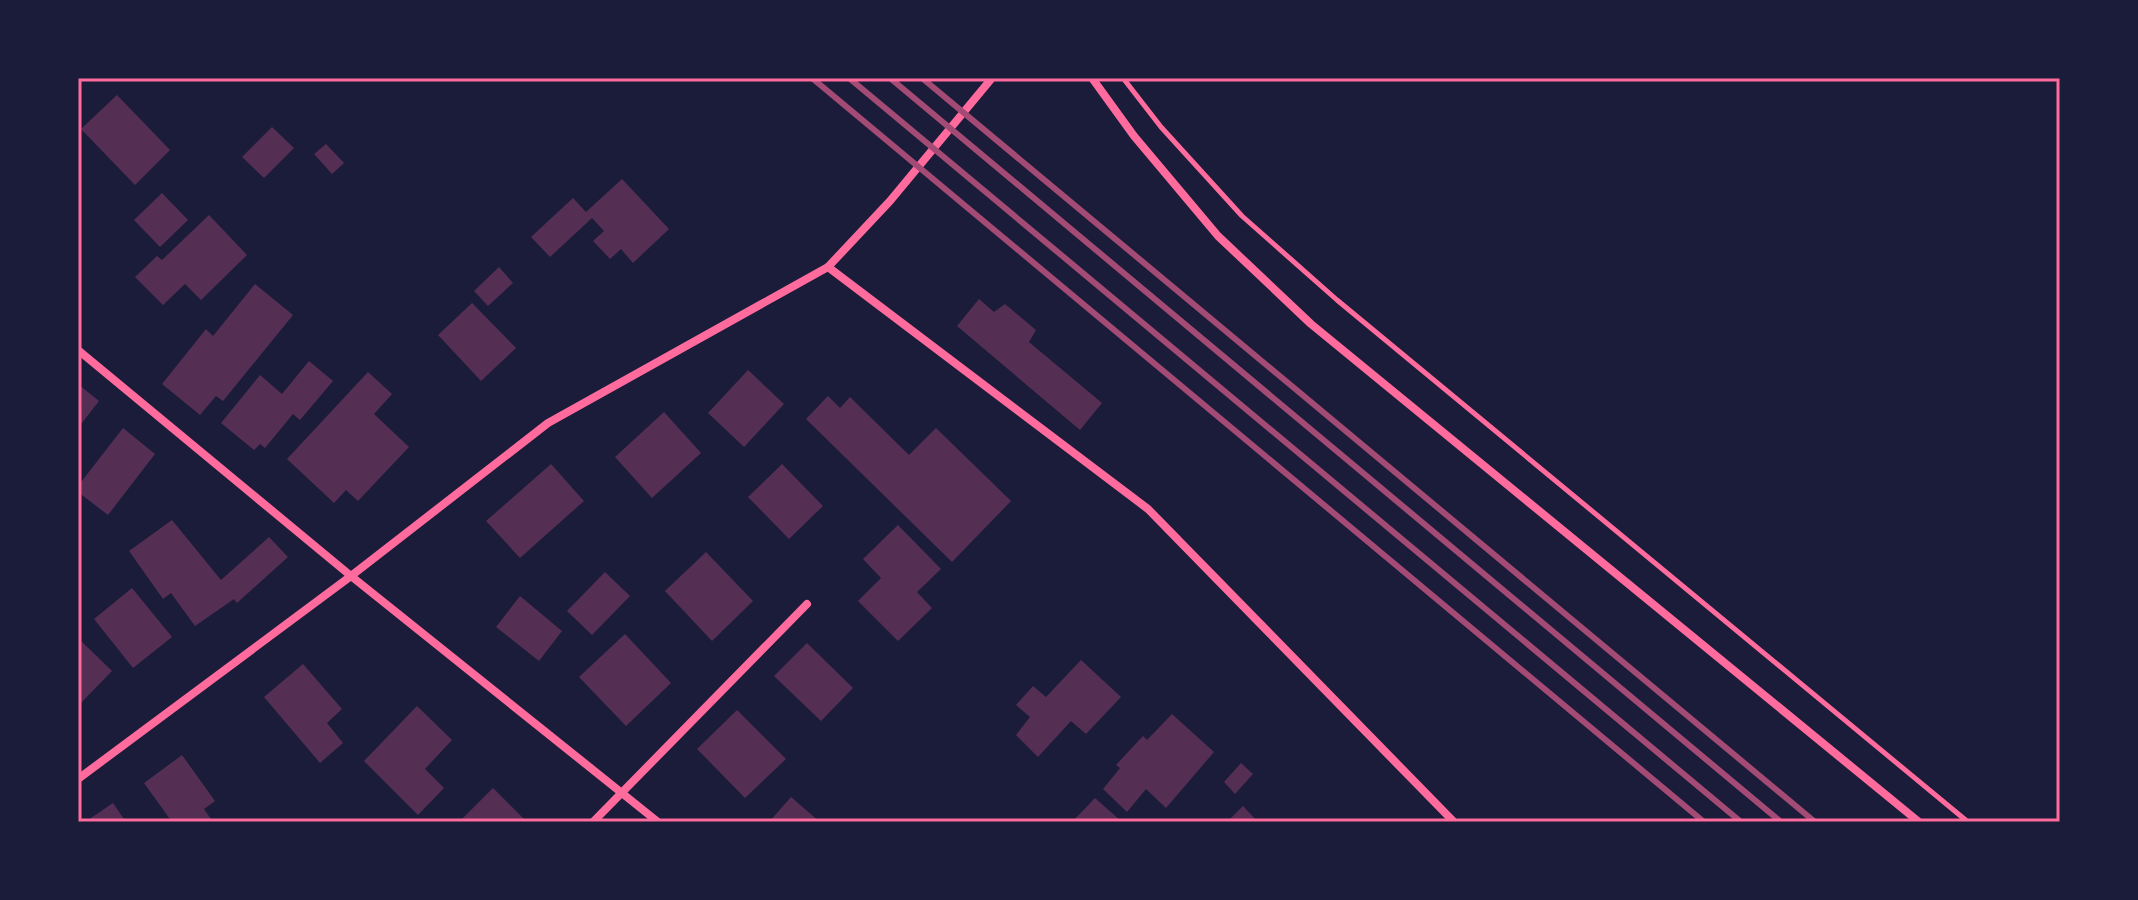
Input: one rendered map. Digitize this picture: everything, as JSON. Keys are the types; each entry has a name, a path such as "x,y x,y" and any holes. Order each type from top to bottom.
{"street":[{"path":"78,779 351,576 548,423 828,267 890,201 992,78"},
{"path":"1092,78 1134,136 1218,236 1311,324 1919,822"},
{"path":"828,267 1148,509 1454,822"},
{"path":"78,350 351,576 658,822"},
{"path":"593,822 807,604"}],"path":[{"path":"1123,78 1161,127 1242,216 1337,300 1968,822"}],"building":[{"path":"117,95 170,150 135,185 81,129"},
{"path":"272,127 294,148 264,178 242,157"},
{"path":"326,144 344,163 332,174 314,154"},
{"path":"622,179 669,229 633,263 621,249 610,259 593,241 604,231 592,218 550,257 531,237 573,198 586,212"},
{"path":"162,193 188,220 160,247 134,220"},
{"path":"209,215 247,255 201,300 185,284 163,305 135,277 157,256 162,260"},
{"path":"499,267 513,283 488,306 474,291"},
{"path":"255,284 293,315 223,401 216,396 200,415 162,384 206,329 213,336"},
{"path":"979,299 994,312 1005,304 1036,330 1029,342 1102,403 1080,430 957,326"},
{"path":"472,303 516,348 481,381 438,335"},
{"path":"309,361 333,381 300,420 293,414 265,448 260,444 254,450 221,423 260,375 282,394"},
{"path":"748,370 784,404 744,447 708,413"},
{"path":"368,372 392,394 374,414 409,447 358,501 346,490 334,503 287,459"},
{"path":"78,384 99,401 78,428"},
{"path":"828,396 840,408 850,397 909,455 936,428 1011,501 952,562 806,419"},
{"path":"664,412 701,453 652,498 615,457"},
{"path":"123,428 155,454 108,515 78,492 78,486"},
{"path":"551,464 584,501 520,558 486,521"},
{"path":"782,464 823,506 789,539 748,497"},
{"path":"172,520 221,580 269,537 288,557 237,603 234,599 195,626 171,593 163,599 129,551"},
{"path":"898,525 941,569 917,592 932,608 898,641 858,601 881,578 863,559"},
{"path":"706,552 753,601 712,641 665,591"},
{"path":"605,572 630,596 592,635 567,611"},
{"path":"132,588 172,637 133,668 94,619"},
{"path":"520,596 562,631 539,661 496,627"},
{"path":"625,634 671,683 626,726 579,677"},
{"path":"78,638 112,671 78,706"},
{"path":"807,643 853,688 821,721 774,676"},
{"path":"1081,660 1121,697 1086,734 1071,721 1038,757 1016,735 1030,717 1016,705 1033,686 1046,697"},
{"path":"303,664 342,709 327,723 343,743 320,763 264,697"},
{"path":"417,706 452,740 425,769 444,788 418,815 364,761"},
{"path":"737,710 786,759 745,798 697,749"},
{"path":"1172,714 1214,752 1166,808 1146,789 1127,812 1103,789 1120,768 1116,765 1143,736 1147,740"},
{"path":"182,755 215,801 204,809 213,822 172,822 144,783"},
{"path":"1241,763 1253,774 1235,794 1224,782"},
{"path":"493,788 527,822 459,822"},
{"path":"791,797 820,822 769,822"},
{"path":"1095,798 1122,822 1072,822"},
{"path":"113,803 126,822 85,822"},
{"path":"1243,806 1258,822 1227,822"}],"railway":[{"path":"812,78 1704,822"},
{"path":"849,78 1741,822"},
{"path":"890,78 1781,822"},
{"path":"922,78 1815,822"}]}
